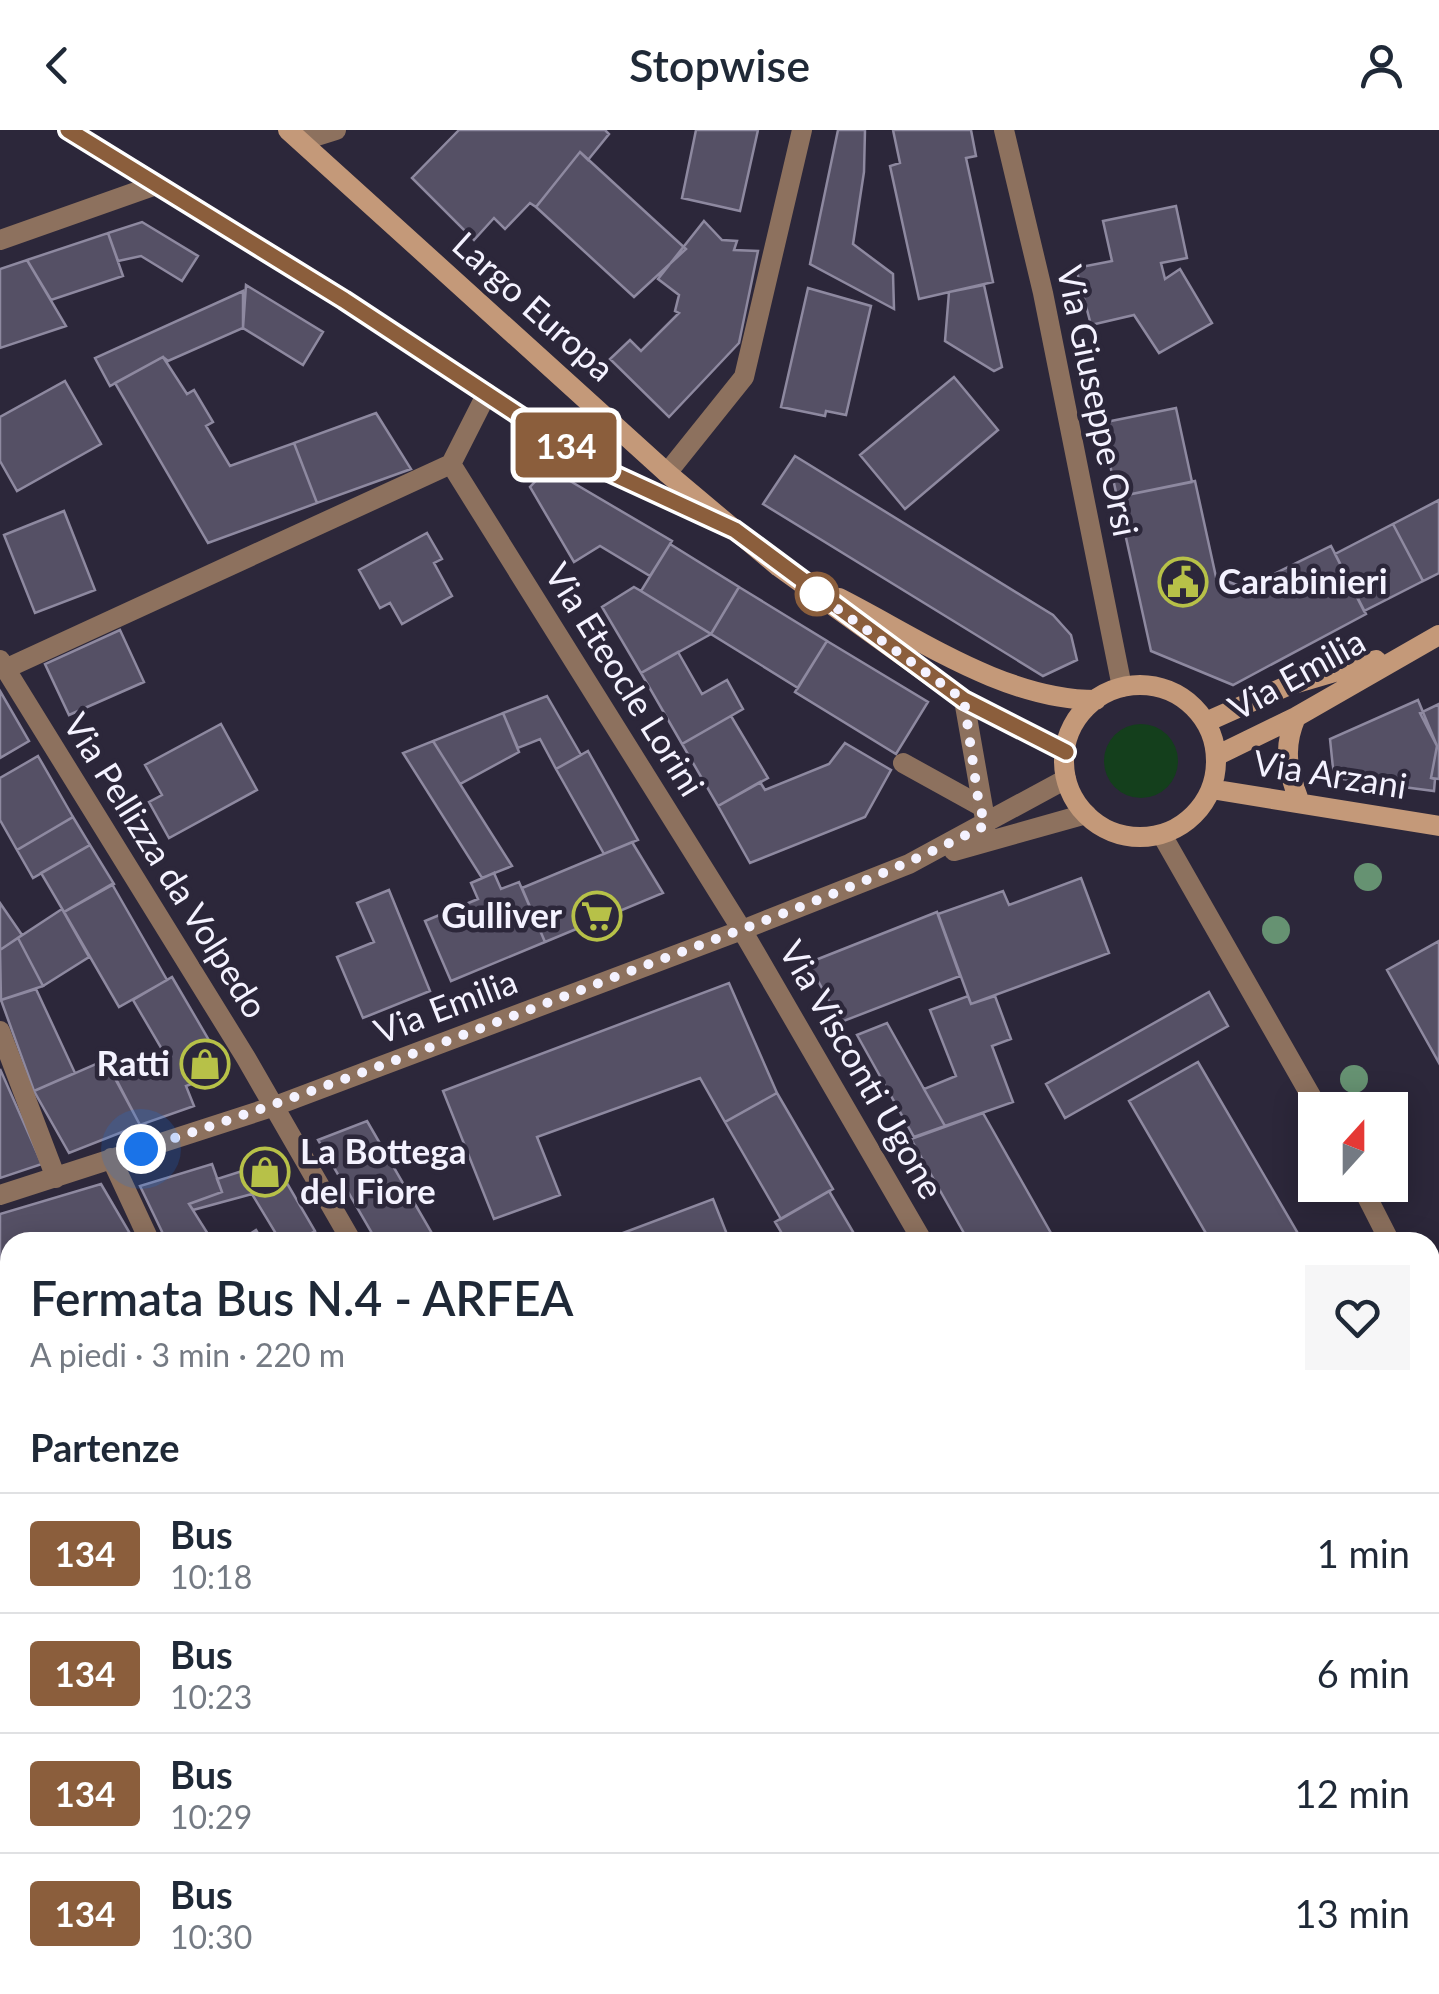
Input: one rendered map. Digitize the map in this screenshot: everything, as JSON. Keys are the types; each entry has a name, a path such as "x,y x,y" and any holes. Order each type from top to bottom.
{"street":[{"name":"Largo Europa","path":"68,130 487,393 596,466 735,530"},
{"path":"295,135 336,130"},
{"path":"667,473 744,377 802,130"},
{"name":"Via Giuseppe Orsi","path":"1004,130 1042,293 1122,687"},
{"name":"Largo Europa","path":"295,135 667,473 779,567 964,700 1066,752"},
{"path":"0,240 153,186"},
{"path":"2,665 451,464 487,393"},
{"name":"Via Eteocle Lorini","path":"451,464 742,930"},
{"name":"Largo Europa","path":"779,567 991,675 1039,693 1096,700"},
{"name":"Via Emilia","path":"1218,754 1296,717 1439,635"},
{"name":"Via Emilia","path":"1206,722 1287,686 1407,651"},
{"name":"Via Pellizza da Volpedo","path":"2,665 275,1106 346,1232"},
{"path":"1141,684 1167,690 1189,702 1206,722 1218,754 1211,789 1183,824 1162,835 1136,838 1111,833 1086,814 1062,767 1071,726 1086,705 1122,687 1141,684"},
{"path":"964,700 982,815"},
{"path":"1296,717 1286,740 1286,756 1300,803"},
{"path":"904,763 982,815"},
{"name":"Via Emilia","path":"909,864 982,815 1066,780"},
{"name":"Via Arzani","path":"1211,789 1439,826"},
{"name":"Via Emilia","path":"0,1195 275,1106 909,864 1086,814"},
{"path":"1162,835 1309,1092"},
{"name":"Via Visconti Ugone","path":"742,930 917,1232"},
{"path":"0,1031 56,1178"},
{"path":"111,1158 145,1232"},
{"path":"1371,1202 1387,1232"}],"green space":[{"path":"1141,724 1167,735 1178,761 1167,787 1141,798 1115,787 1104,761 1115,735"}],"building":[{"path":"459,130 605,130 609,134 588,160 580,152 536,207 530,203 505,229 494,218 474,240 412,178"},
{"path":"696,130 758,130 740,211 682,198"},
{"path":"838,130 865,130 864,172 853,244 893,274 894,309 810,264"},
{"path":"893,130 971,130 976,156 966,158 993,282 919,299 890,166 900,163"},
{"path":"580,152 686,249 634,297 536,207"},
{"path":"1176,206 1187,258 1161,263 1165,279 1180,269 1212,323 1159,353 1134,315 1091,325 1076,268 1112,261 1103,221"},
{"path":"704,221 722,240 737,241 734,250 758,251 739,343 669,417 610,359 630,340 641,351 679,313 675,311 679,295 658,279"},
{"path":"142,222 198,256 182,281 141,256 118,261 108,233"},
{"path":"108,233 123,276 51,300 27,260"},
{"path":"27,260 66,326 0,348 0,269"},
{"path":"246,285 323,332 303,365 243,328"},
{"path":"984,285 1002,367 994,371 945,341 949,292"},
{"path":"808,288 871,306 846,415 826,411 825,416 781,407"},
{"path":"243,291 243,328 168,361 163,357 110,386 95,358"},
{"path":"163,357 187,394 194,390 213,422 206,426 230,466 294,443 317,503 208,543 115,383"},
{"path":"954,377 998,430 905,509 860,455"},
{"path":"65,381 101,444 17,491 0,461 0,417"},
{"path":"1176,408 1192,482 1117,497 1101,423"},
{"path":"376,413 411,469 317,503 294,443"},
{"path":"795,456 1053,615 1071,635 1077,660 1043,676 763,504"},
{"path":"548,468 672,541 650,576 600,546 574,562 530,487"},
{"name":"Carabinieri","path":"1195,481 1216,577 1245,588 1331,546 1366,614 1233,685 1151,651 1117,497"},
{"path":"1439,500 1439,573 1423,581 1393,524"},
{"path":"64,511 95,590 35,613 4,535"},
{"path":"1393,524 1423,581 1364,611 1335,554"},
{"path":"427,533 442,559 434,563 452,596 402,624 390,603 380,608 359,570"},
{"path":"670,544 739,587 711,634 641,591"},
{"path":"634,587 711,634 641,673 602,607"},
{"path":"739,587 827,641 798,688 711,634"},
{"path":"120,630 144,682 69,715 45,664"},
{"path":"827,641 928,702 896,754 795,692"},
{"path":"678,652 702,694 727,680 743,709 682,744 641,673"},
{"path":"0,691 29,741 0,758"},
{"path":"547,696 581,755 556,769 540,739 518,748 503,713"},
{"path":"1418,700 1437,746 1431,778 1435,779 1434,791 1334,778 1330,739"},
{"path":"1439,704 1439,779 1431,778 1437,746 1420,713"},
{"path":"503,713 519,752 460,784 433,741"},
{"path":"731,716 768,778 718,806 682,744"},
{"path":"221,724 257,790 169,838 149,802 162,795 145,765"},
{"path":"433,741 512,866 482,878 403,753"},
{"path":"845,743 891,770 865,817 750,863 718,806 760,782 765,790 829,764"},
{"path":"588,751 638,840 604,854 556,769"},
{"path":"38,756 73,817 17,850 0,820 0,778"},
{"path":"73,817 90,845 33,878 17,850"},
{"path":"632,842 663,893 545,942 522,888"},
{"path":"90,845 114,884 64,912 41,873"},
{"path":"494,873 501,889 519,882 545,942 451,981 425,921 478,899 471,883"},
{"path":"1081,878 1109,953 971,1004 938,914 1003,891 1009,905"},
{"path":"112,884 167,980 119,1007 64,912"},
{"path":"389,890 430,991 363,1018 337,957 374,942 357,903"},
{"path":"0,903 22,935 0,950"},
{"path":"62,909 89,957 43,986 18,938"},
{"path":"937,912 960,976 841,1022 808,963"},
{"path":"18,938 43,986 1,1000 0,950"},
{"path":"1439,941 1439,1063 1387,970"},
{"path":"172,977 227,1071 186,1086 194,1106 140,1125 114,1075 163,1051 133,1000"},
{"path":"729,983 777,1093 725,1122 700,1078 537,1137 560,1195 494,1219 443,1091"},
{"path":"36,989 75,1073 34,1091 1,1000"},
{"path":"1209,992 1228,1026 1065,1118 1046,1084"},
{"path":"968,996 971,1004 995,996 1011,1039 992,1046 1013,1102 945,1126 924,1089 956,1076 930,1010"},
{"path":"887,1023 945,1126 914,1137 857,1035"},
{"path":"105,1060 140,1125 69,1153 34,1091"},
{"path":"1198,1062 1297,1232 1205,1232 1129,1101"},
{"path":"0,1069 42,1164 0,1178"},
{"path":"777,1093 833,1189 781,1219 725,1122"},
{"path":"983,1113 1050,1232 963,1232 911,1139"},
{"path":"367,1121 431,1232 371,1232 318,1140"},
{"path":"274,1161 315,1231 275,1232 252,1194 193,1210 189,1204 222,1192 217,1179"},
{"path":"212,1164 222,1192 189,1204 207,1232 162,1232 140,1186"},
{"path":"101,1184 129,1232 0,1232 0,1214"},
{"path":"829,1191 853,1232 781,1232 775,1222"},
{"path":"713,1199 726,1232 626,1232"}],"bus line":[{"name":"134","path":"68,130 153,186 344,300 596,466 735,530 779,567 964,700 1066,752"}],"place":[{"name":"Carabinieri","path":"1183,582"},
{"name":"Gulliver","path":"597,916"},
{"name":"Ratti","path":"205,1064"},
{"name":"La Bottega del Fiore","path":"265,1172"}],"route":[{"path":"141,1149 275,1106 742,930 909,864 986,825 979,805 964,700 810,589 817,594"}]}
